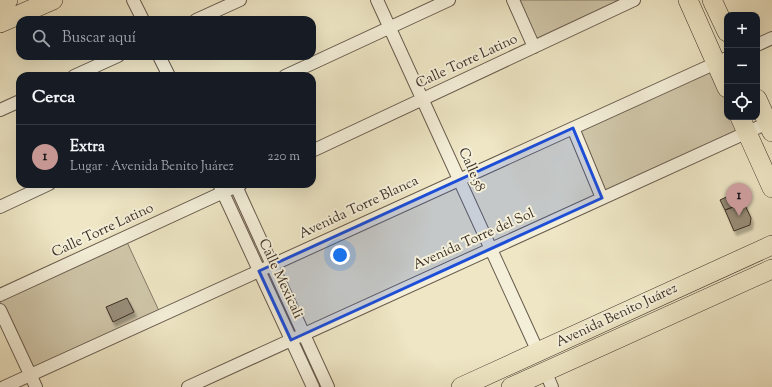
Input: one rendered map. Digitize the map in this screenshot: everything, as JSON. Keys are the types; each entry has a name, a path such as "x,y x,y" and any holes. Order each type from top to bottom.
{"main road":[{"path":"0,4 8,0"},
{"path":"16,16 53,0"},
{"path":"688,0 721,61 726,84"},
{"path":"712,0 724,26"},
{"path":"0,23 16,16"},
{"path":"760,105 771,125"},
{"path":"744,124 772,188"},
{"name":"Avenida Benito Juárez","path":"461,387 772,245"},
{"name":"Avenida Benito Juárez","path":"511,387 549,379 772,269"}],"street":[{"path":"133,0 141,16"},
{"path":"205,16 240,0"},
{"name":"Calle 58","path":"377,0 538,352"},
{"path":"293,72 449,0"},
{"path":"513,0 534,47"},
{"name":"Calle Torre Latino","path":"316,149 634,0"},
{"path":"760,43 772,38"},
{"path":"83,72 109,60"},
{"path":"162,60 167,72"},
{"name":"Avenida Torre Blanca","path":"4,387 721,61"},
{"path":"0,110 16,103"},
{"name":"Avenida Torre del Sol","path":"188,387 602,198 744,124 771,125"},
{"path":"573,128 602,198"},
{"path":"0,207 40,188"},
{"name":"Calle Torre Latino","path":"0,295 221,188"},
{"name":"Calle Mexicali","path":"221,188 313,387"},
{"name":"Calle Mexicali","path":"238,188 328,387"},
{"path":"0,310 36,387"}],"highlighted area":[{"path":"573,128 602,198 291,340 259,271"}],"shaded area":[{"path":"517,0 623,0 535,41"},
{"path":"713,68 724,92 724,120 736,120 741,129 603,194 576,130"},
{"path":"126,240 160,313 33,372 0,303 0,298"}],"building":[{"path":"739,191 744,203 725,210 720,200"},
{"path":"744,203 751,218 750,225 734,231 725,210"},
{"path":"127,298 134,312 113,322 106,307"}],"place":[{"name":"Extra","path":"739,216"}]}
